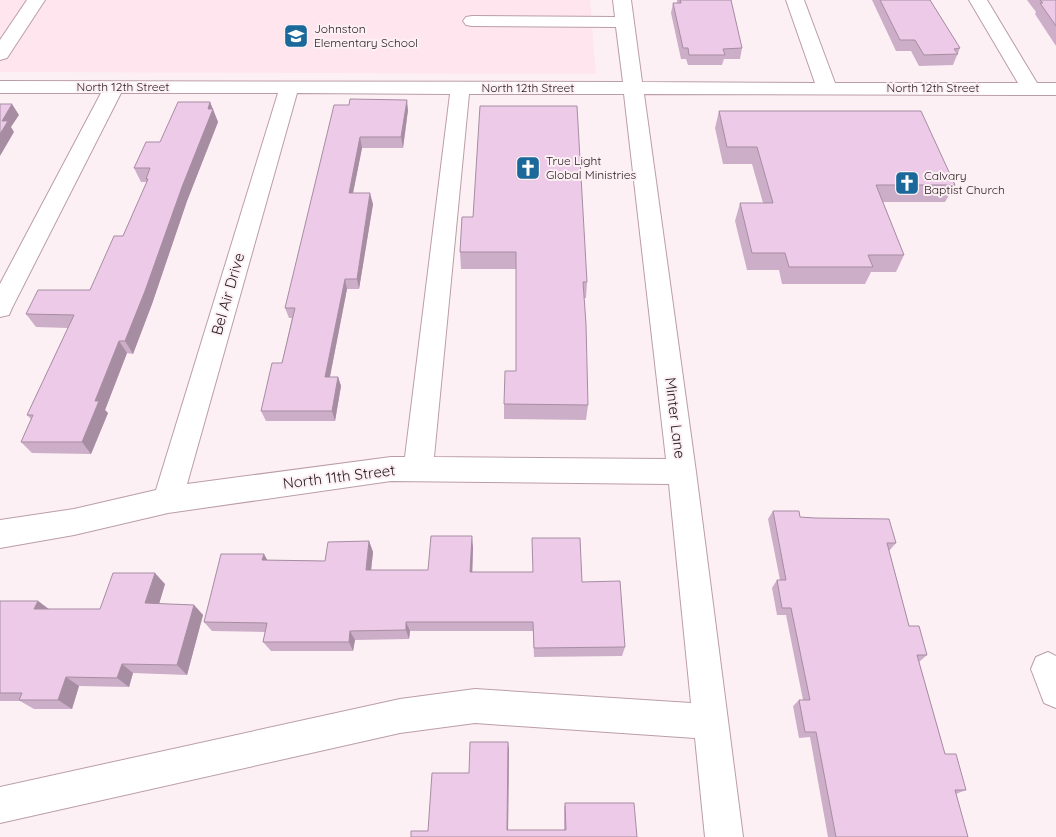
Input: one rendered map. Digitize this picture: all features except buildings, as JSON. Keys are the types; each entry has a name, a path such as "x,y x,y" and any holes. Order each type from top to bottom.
{"street":[{"path":"0,54 36,0"},
{"path":"795,0 827,88"},
{"path":"978,0 1031,89"},
{"path":"472,21 624,11"},
{"name":"Minter Lane","path":"624,11 682,472 724,837"},
{"name":"North 12th Street","path":"0,87 1056,89"},
{"path":"0,308 114,87"},
{"name":"Bel Air Drive","path":"168,500 289,88"},
{"path":"418,469 460,89"},
{"name":"North 11th Street","path":"0,534 74,522 168,500 391,469 682,472"},
{"path":"0,805 400,716 475,706 711,722"}],"shaded area":[{"name":"Johnston Elementary School","path":"0,0 590,0 596,74 0,72"}],"place":[{"name":"Johnston Elementary School","path":"296,36"},
{"name":"True Light Global Ministries","path":"528,168"},
{"name":"Calvary Baptist Church","path":"907,183"}]}
